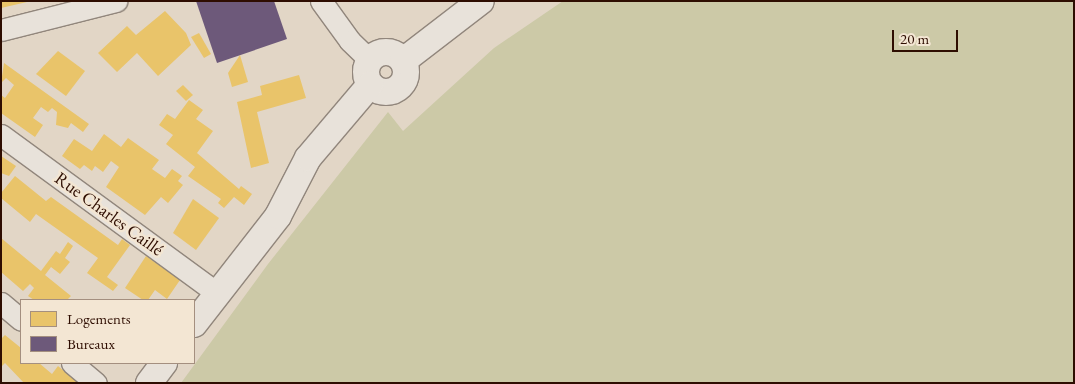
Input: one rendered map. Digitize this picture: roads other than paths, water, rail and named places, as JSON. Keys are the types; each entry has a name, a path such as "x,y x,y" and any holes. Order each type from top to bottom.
{"street":[{"path":"1,30 116,1"},
{"path":"195,323 278,216 308,158 370,72 387,52 403,61 406,74 400,87 381,92 370,72 350,40 321,1"},
{"path":"403,61 481,1"},
{"name":"Rue Charles Caillé","path":"1,135 217,293"},
{"path":"1,303 20,319"},
{"path":"73,364 96,383"},
{"path":"149,383 163,364"}]}
